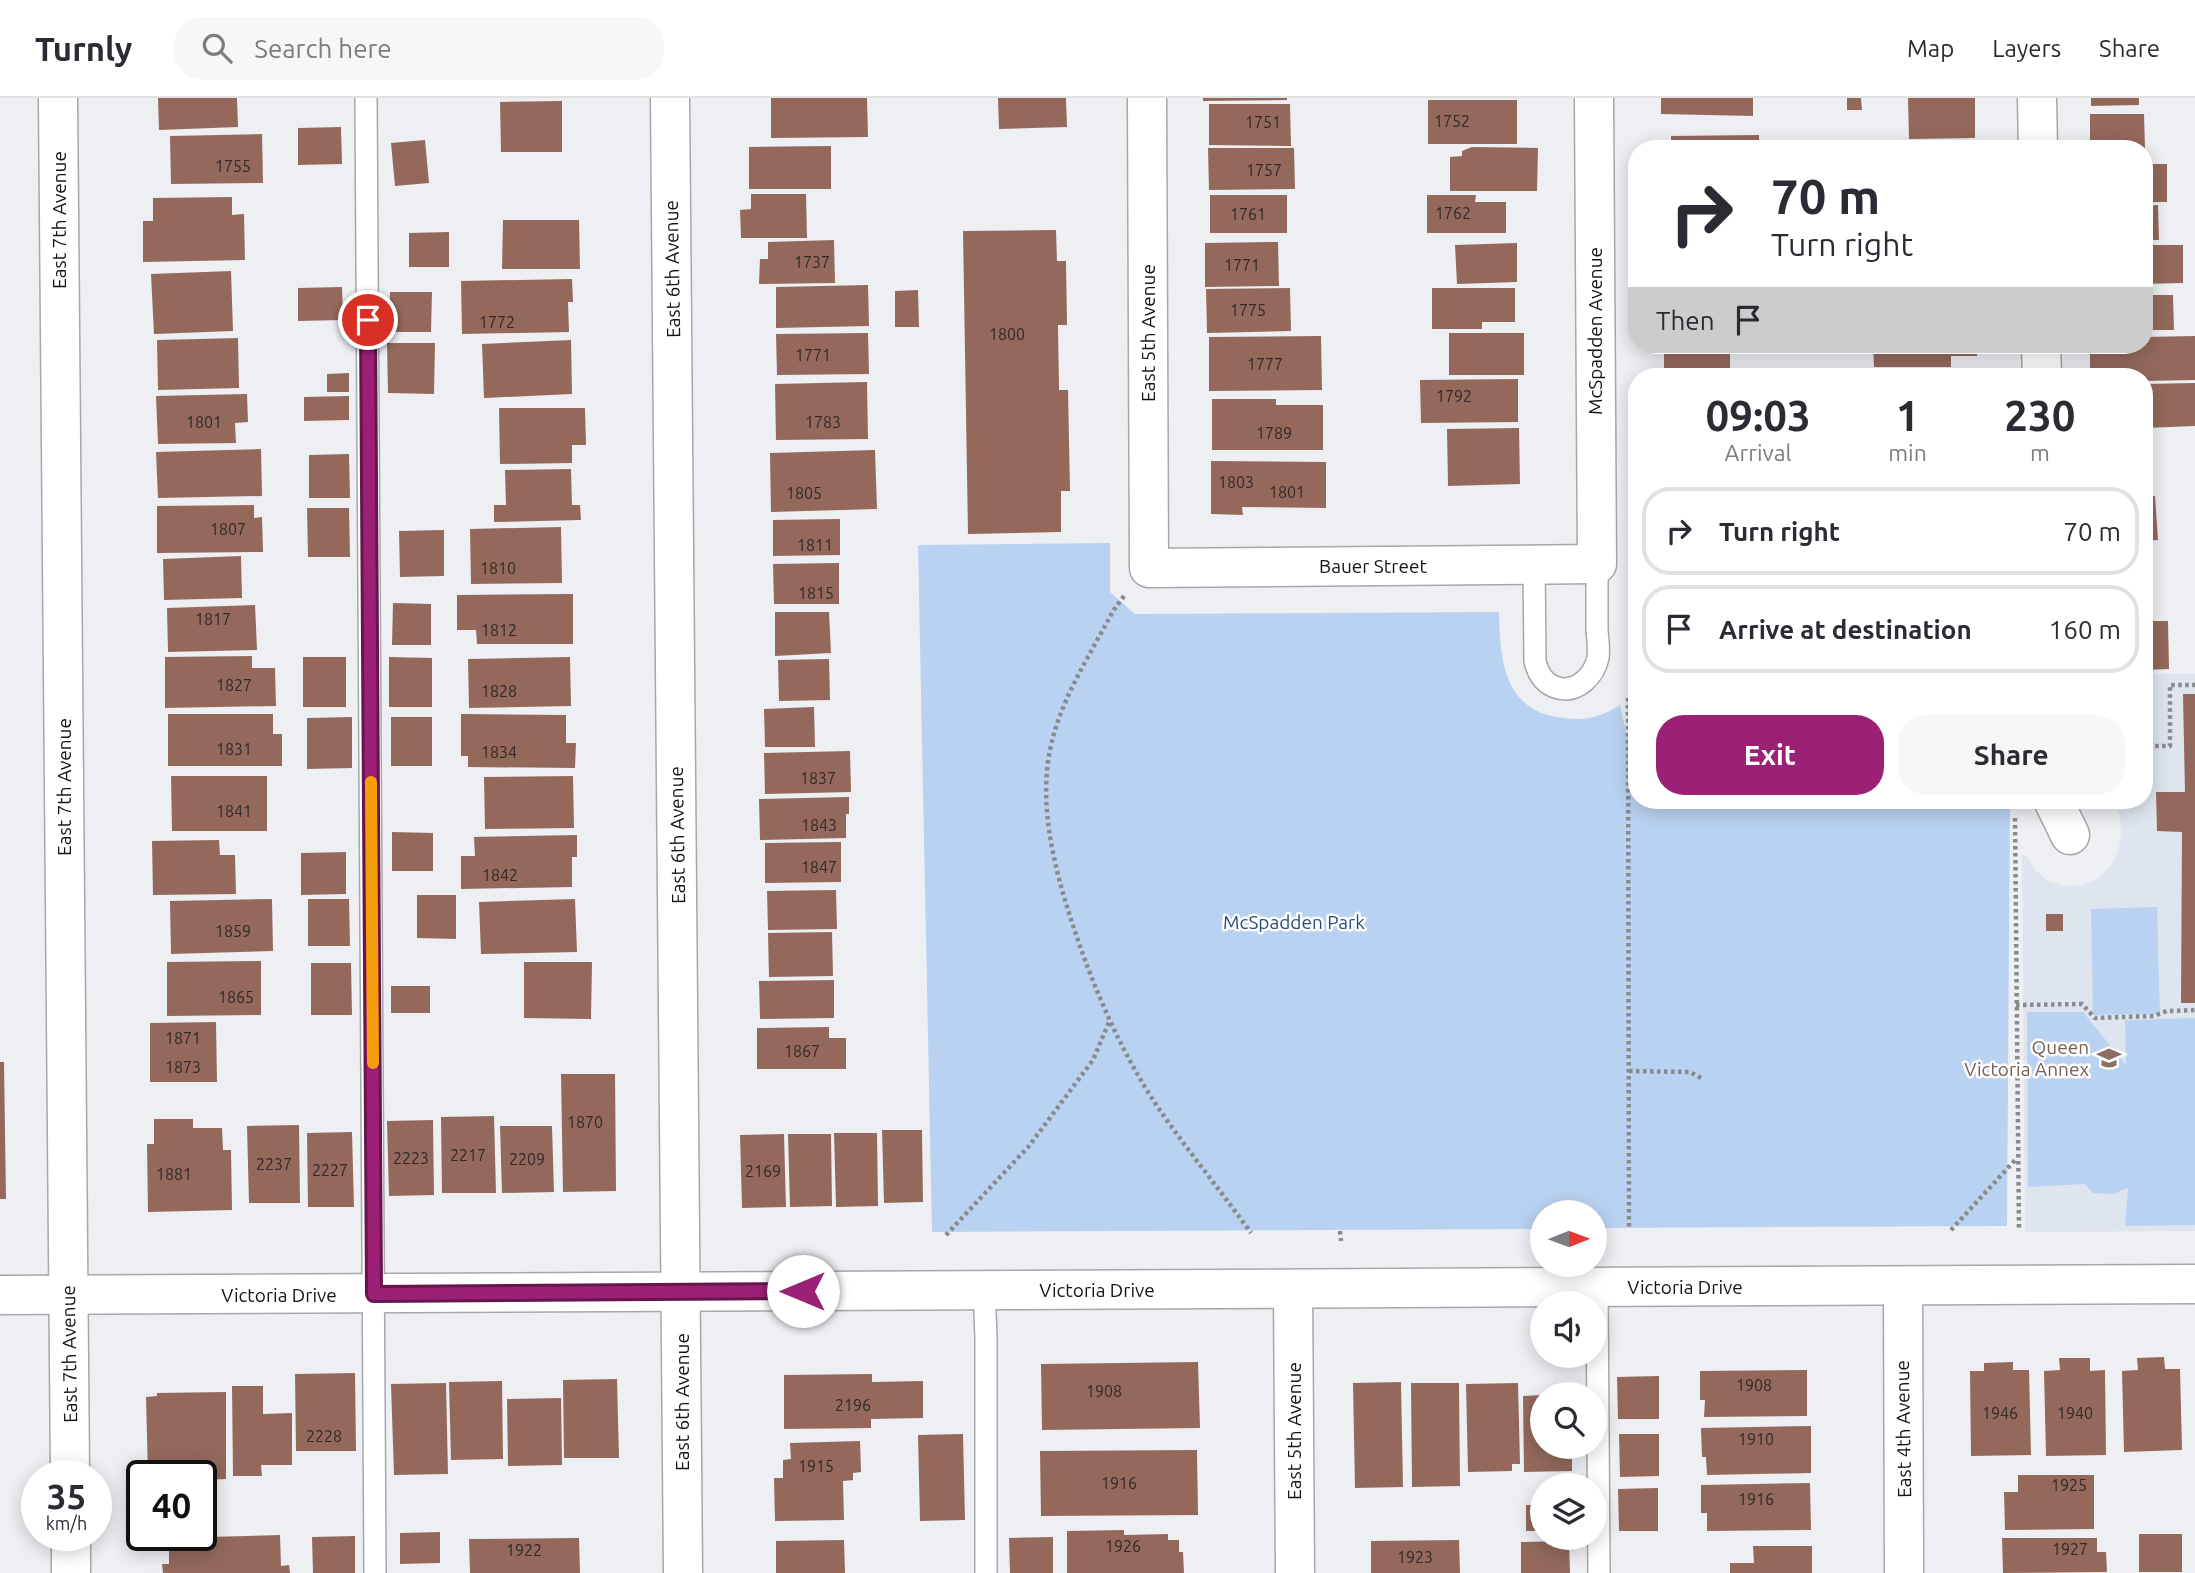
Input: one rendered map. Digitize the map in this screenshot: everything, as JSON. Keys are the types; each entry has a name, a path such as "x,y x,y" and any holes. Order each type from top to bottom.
{"street":[{"name":"East 7th Avenue","path":"58,98 70,1460"},
{"name":"East 6th Avenue","path":"670,98 683,1573"},
{"name":"East 5th Avenue","path":"1138,580 1147,98"},
{"name":"McSpadden Avenue","path":"1594,98 1597,564"},
{"path":"2037,98 2038,140"},
{"name":"Bauer Street","path":"1138,580 1597,564"},
{"path":"2057,809 2070,835"},
{"name":"Victoria Drive","path":"0,1295 2195,1284"},
{"name":"East 4th Avenue","path":"1903,1286 1904,1573"},
{"name":"East 5th Avenue","path":"1293,1289 1295,1573"},
{"path":"71,1551 71,1573"}],"lane":[{"path":"366,98 375,1573"},
{"path":"1534,565 1535,660 1544,681 1564,689 1577,687 1589,677 1598,658 1597,564"},
{"path":"1597,1287 1599,1573"},
{"path":"984,1290 986,1573"}],"path":[{"path":"1138,580 1113,611 1059,713 1048,757 1046,806 1055,864 1075,934 1109,1021 1158,1107 1251,1233"},
{"path":"2153,745 2170,746 2170,685 2195,685"},
{"path":"1628,698 1628,758"},
{"path":"1628,809 1629,1228"},
{"path":"2015,813 2019,1231"},
{"path":"2016,1005 2082,1004 2095,1018 2154,1016 2167,1011 2195,1010"},
{"path":"946,1235 1029,1146 1093,1060 1109,1021"},
{"path":"1629,1071 1690,1072 1701,1079"},
{"path":"1951,1230 2018,1158"},
{"path":"1340,1231 1340,1241"}],"shaded area":[{"name":"Queen Victoria Annex","path":"2153,674 2195,674 2195,1231 2025,1232 2022,855 2026,855 2035,870 2048,881 2065,886 2082,885 2098,878 2110,867 2118,851 2120,815 2116,809 2153,809"}],"green space":[{"name":"McSpadden Park","path":"1110,543 1110,592 1135,614 1499,612 1504,666 1517,695 1529,706 1544,714 1580,719 1606,713 1620,705 1628,740 1628,809 2010,809 2007,1226 1607,1228 1607,1200 1530,1200 1530,1229 932,1232 918,545"},
{"path":"2157,907 2160,1014 2093,1015 2091,909"},
{"path":"2027,1012 2083,1012 2126,1065 2125,1020 2195,1018 2195,1225 2125,1226 2128,1188 2113,1194 2093,1193 2085,1184 2028,1187"}],"building":[{"path":"158,98 237,98 238,127 159,130"},
{"path":"771,98 867,98 868,137 771,138"},
{"path":"998,98 1066,98 1067,127 999,129"},
{"path":"1203,98 1287,98 1287,100 1203,101"},
{"path":"1661,98 1753,98 1753,116 1661,114"},
{"path":"1847,98 1861,98 1862,110 1847,110"},
{"path":"1908,98 1975,98 1975,138 1909,139"},
{"path":"2091,98 2139,98 2139,105 2091,106"},
{"path":"1428,100 1517,100 1517,144 1428,144"},
{"path":"562,101 562,152 501,152 500,102"},
{"path":"1209,104 1290,104 1291,146 1209,145"},
{"path":"2090,114 2144,114 2145,140 2090,140"},
{"path":"341,127 342,164 298,165 298,128"},
{"path":"262,134 263,183 171,184 170,136"},
{"path":"1759,135 1759,140 1671,140 1671,136"},
{"path":"425,140 429,183 395,186 391,143"},
{"path":"831,146 831,189 749,189 749,147"},
{"path":"1472,147 1538,148 1537,191 1450,191 1450,157 1462,156 1462,151"},
{"path":"1208,148 1294,148 1295,189 1209,190"},
{"path":"2153,164 2167,164 2167,202 2153,202"},
{"path":"751,194 806,194 807,238 741,238 740,210 751,209"},
{"path":"1210,195 1287,195 1287,233 1210,233"},
{"path":"1427,195 1476,195 1475,202 1506,202 1506,233 1427,233"},
{"path":"232,197 232,215 244,214 245,260 143,262 143,221 153,221 153,198"},
{"path":"2153,205 2158,205 2159,240 2153,240"},
{"path":"503,220 579,220 580,269 502,269"},
{"path":"1056,230 1057,261 1066,261 1067,325 1058,325 1059,390 1068,390 1070,491 1061,491 1061,532 968,534 963,231"},
{"path":"449,232 449,267 409,267 409,233"},
{"path":"834,240 835,283 759,284 760,259 768,259 768,242"},
{"path":"1278,242 1279,286 1205,287 1205,243"},
{"path":"1517,243 1517,282 1457,284 1455,245"},
{"path":"2153,245 2183,245 2183,283 2153,284"},
{"path":"231,271 233,331 154,334 151,274"},
{"path":"572,279 573,302 568,302 569,332 462,334 461,281"},
{"path":"868,285 869,326 776,328 776,287"},
{"path":"342,287 343,320 298,321 298,288"},
{"path":"1290,288 1291,331 1207,333 1206,289"},
{"path":"1432,288 1515,288 1515,322 1482,322 1482,329 1432,329"},
{"path":"918,290 919,327 895,327 895,291"},
{"path":"390,292 432,292 431,332 389,332"},
{"path":"2153,295 2173,295 2174,330 2153,330"},
{"path":"868,333 869,374 777,375 776,334"},
{"path":"1449,333 1524,333 1524,375 1449,375"},
{"path":"1321,336 1322,390 1209,391 1209,337"},
{"path":"2195,336 2195,380 2153,381 2153,368 2090,368 2090,354 2153,354 2153,337"},
{"path":"238,338 239,388 158,390 157,340"},
{"path":"571,340 572,394 484,398 482,344"},
{"path":"387,343 435,343 434,394 388,393"},
{"path":"1664,354 1730,354 1730,368 1664,368"},
{"path":"1873,354 1977,354 1951,356 1951,367 1874,367"},
{"path":"349,373 349,392 327,392 327,374"},
{"path":"1518,379 1518,422 1421,423 1420,380"},
{"path":"867,382 868,439 776,440 775,384"},
{"path":"2195,383 2195,426 2153,428 2153,384"},
{"path":"247,394 248,422 235,423 236,443 158,444 156,396"},
{"path":"349,396 349,420 304,421 304,397"},
{"path":"1212,399 1276,399 1276,405 1323,405 1323,450 1212,450"},
{"path":"499,408 585,408 586,445 572,445 572,463 500,464"},
{"path":"1519,428 1520,484 1448,486 1447,429"},
{"path":"261,449 262,496 158,498 156,452"},
{"path":"875,450 877,509 771,512 770,453"},
{"path":"349,454 350,498 309,498 309,455"},
{"path":"1211,461 1326,462 1326,508 1242,507 1243,515 1211,514"},
{"path":"571,469 572,505 580,505 581,520 494,522 494,505 506,505 505,470"},
{"path":"2153,496 2155,496 2158,540 2153,540"},
{"path":"254,505 254,518 262,517 263,552 157,553 157,506"},
{"path":"307,508 349,508 350,557 308,557"},
{"path":"840,519 840,555 773,556 773,520"},
{"path":"561,527 562,583 471,584 470,529"},
{"path":"444,530 444,576 400,577 399,531"},
{"path":"241,556 242,598 164,600 163,559"},
{"path":"839,563 839,604 774,604 773,564"},
{"path":"573,594 573,644 477,644 476,630 457,630 457,595"},
{"path":"393,603 431,604 431,645 392,645"},
{"path":"255,605 257,650 168,652 167,608"},
{"path":"775,612 829,612 831,653 775,656"},
{"path":"2153,621 2168,621 2169,669 2153,670"},
{"path":"252,656 252,668 275,668 276,706 165,708 165,657"},
{"path":"303,657 346,657 346,707 303,707"},
{"path":"389,657 432,658 432,707 389,707"},
{"path":"570,657 571,706 469,708 468,659"},
{"path":"829,659 830,700 779,701 778,660"},
{"path":"2183,694 2195,694 2195,1003 2181,1003 2182,832 2157,831 2156,792 2185,792"},
{"path":"814,707 815,747 765,747 764,709"},
{"path":"168,714 273,714 273,734 282,734 282,766 168,766"},
{"path":"461,714 566,715 566,743 576,743 575,768 468,767 468,756 461,756"},
{"path":"352,717 352,768 307,769 307,718"},
{"path":"391,717 432,717 432,766 391,766"},
{"path":"850,751 851,792 765,794 764,753"},
{"path":"171,776 267,776 267,831 172,831"},
{"path":"573,776 574,828 485,829 484,777"},
{"path":"849,797 846,838 760,840 759,799"},
{"path":"392,832 433,833 433,871 392,871"},
{"path":"577,835 577,857 572,857 572,887 461,889 461,856 475,856 474,837"},
{"path":"219,840 220,855 235,855 236,894 153,895 152,841"},
{"path":"841,842 841,882 765,883 765,843"},
{"path":"346,852 346,894 301,895 301,853"},
{"path":"836,890 837,929 768,930 767,891"},
{"path":"417,895 456,895 456,939 417,938"},
{"path":"272,899 273,951 171,954 170,901"},
{"path":"308,899 349,899 350,946 308,946"},
{"path":"575,899 577,952 481,954 479,902"},
{"path":"2046,914 2063,914 2063,931 2046,931"},
{"path":"832,932 833,976 769,977 768,933"},
{"path":"261,961 261,1015 167,1016 167,962"},
{"path":"524,962 592,962 591,1019 524,1018"},
{"path":"311,963 351,963 352,1015 311,1015"},
{"path":"834,980 834,1018 760,1019 759,981"},
{"path":"391,986 430,986 430,1013 391,1013"},
{"path":"216,1022 217,1082 150,1082 150,1023"},
{"path":"829,1027 829,1038 846,1038 846,1069 757,1069 757,1028"},
{"path":"0,1062 4,1062 6,1199 0,1199"},
{"path":"561,1074 615,1074 616,1191 563,1192"},
{"path":"494,1116 496,1193 442,1193 441,1117"},
{"path":"154,1119 193,1119 193,1128 222,1128 223,1150 231,1150 232,1210 148,1212 147,1144 154,1144"},
{"path":"433,1120 434,1195 389,1196 387,1121"},
{"path":"299,1125 300,1203 249,1203 247,1126"},
{"path":"500,1126 552,1126 554,1192 502,1193"},
{"path":"882,1130 922,1130 923,1202 884,1203"},
{"path":"352,1132 354,1207 308,1207 307,1133"},
{"path":"834,1133 877,1133 878,1206 836,1207"},
{"path":"784,1134 786,1207 742,1208 740,1135"},
{"path":"788,1134 831,1134 832,1206 790,1207"},
{"path":"2164,1357 2165,1369 2180,1369 2182,1450 2124,1452 2122,1371 2138,1370 2137,1358"},
{"path":"2059,1358 2090,1358 2090,1371 2105,1370 2106,1455 2046,1456 2044,1371 2060,1370"},
{"path":"1198,1362 1200,1428 1042,1430 1041,1364"},
{"path":"2013,1362 2013,1370 2029,1370 2031,1455 1971,1456 1970,1371 1984,1371 1984,1363"},
{"path":"1807,1370 1807,1416 1704,1417 1705,1400 1700,1400 1700,1371"},
{"path":"355,1373 356,1451 296,1451 295,1374"},
{"path":"872,1374 872,1382 923,1381 923,1418 871,1419 871,1428 784,1429 784,1375"},
{"path":"1659,1376 1659,1419 1618,1419 1617,1377"},
{"path":"617,1379 619,1458 564,1458 563,1380"},
{"path":"502,1381 503,1459 451,1460 449,1382"},
{"path":"1401,1382 1403,1487 1355,1488 1353,1383"},
{"path":"446,1383 448,1474 394,1475 391,1384"},
{"path":"1411,1383 1459,1383 1460,1486 1412,1487"},
{"path":"1518,1383 1520,1464 1512,1464 1512,1471 1468,1472 1466,1384"},
{"path":"232,1386 263,1386 263,1414 292,1413 292,1465 261,1465 262,1476 233,1476"},
{"path":"226,1392 226,1479 217,1479 217,1460 148,1460 146,1397 157,1396 157,1393"},
{"path":"1523,1396 1530,1396 1530,1459 1572,1459 1572,1471 1524,1472"},
{"path":"561,1398 562,1465 508,1466 507,1399"},
{"path":"1811,1426 1811,1473 1707,1475 1706,1457 1702,1457 1701,1428"},
{"path":"963,1434 965,1520 920,1521 918,1435"},
{"path":"1619,1434 1659,1434 1659,1476 1620,1477"},
{"path":"860,1441 861,1472 853,1473 853,1480 843,1481 844,1520 775,1521 774,1478 783,1478 783,1460 791,1459 790,1443"},
{"path":"1197,1450 1198,1515 1041,1516 1040,1451"},
{"path":"2018,1475 2094,1475 2094,1529 2005,1530 2004,1492 2018,1492"},
{"path":"1810,1483 1811,1530 1707,1531 1707,1513 1701,1513 1701,1485"},
{"path":"1658,1488 1658,1531 1619,1531 1618,1489"},
{"path":"1526,1505 1530,1505 1530,1531 1526,1531"},
{"path":"1124,1530 1124,1535 1168,1534 1168,1540 1179,1540 1179,1552 1183,1552 1184,1573 1067,1573 1067,1531"},
{"path":"440,1532 440,1563 400,1564 400,1533"},
{"path":"2139,1534 2182,1534 2182,1572 2139,1572"},
{"path":"280,1535 281,1566 289,1565 290,1573 163,1573 162,1564 169,1564 169,1551 217,1551 217,1537"},
{"path":"355,1536 355,1573 313,1573 312,1537"},
{"path":"1053,1537 1053,1573 1010,1573 1009,1538"},
{"path":"579,1538 580,1573 470,1573 469,1539"},
{"path":"2002,1538 2097,1538 2097,1552 2106,1552 2107,1572 2003,1573"},
{"path":"844,1540 845,1573 776,1573 776,1541"},
{"path":"1459,1540 1460,1573 1371,1573 1371,1541"},
{"path":"1521,1542 1530,1542 1530,1550 1569,1550 1570,1573 1521,1573"},
{"path":"1753,1546 1812,1546 1812,1573 1730,1573 1730,1563 1754,1563"}],"slow traffic":[{"path":"371,782 373,1063"}],"place":[{"name":"Queen Victoria Annex","path":"2109,1058"}],"route":[{"path":"368,320 374,1294 803,1291"}]}
